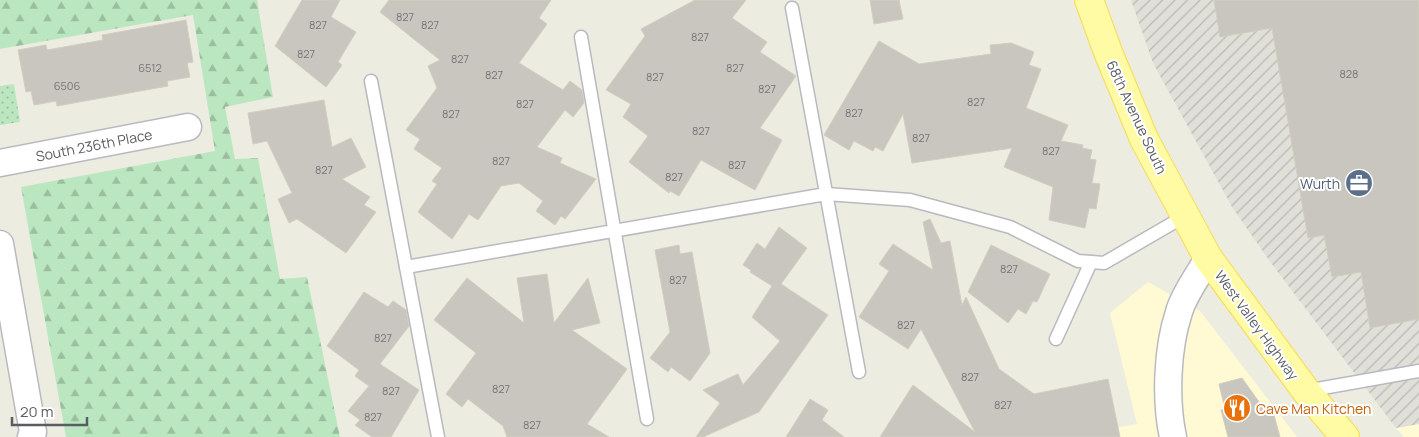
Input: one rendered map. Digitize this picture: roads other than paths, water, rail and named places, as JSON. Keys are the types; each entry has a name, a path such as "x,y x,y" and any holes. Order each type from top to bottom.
{"main road":[{"name":"68th Avenue South","path":"1089,0 1144,139 1208,258"},
{"name":"West Valley Highway","path":"1208,258 1306,391 1345,437"}],"street":[{"name":"South 236th Place","path":"0,163 188,126"},
{"path":"0,244 33,432 31,437"},
{"path":"1173,437 1168,402 1173,346 1179,311 1208,258"}],"lane":[{"path":"792,8 859,372"},
{"path":"581,37 647,419"},
{"path":"371,81 438,437"},
{"path":"406,267 826,194 910,200 1010,227 1078,261 1104,263 1185,216"},
{"path":"1056,339 1091,262"},
{"path":"1306,391 1419,371"}],"place":[{"name":"Wurth","path":"1359,183"},
{"name":"Cave Man Kitchen","path":"1237,408"}]}
